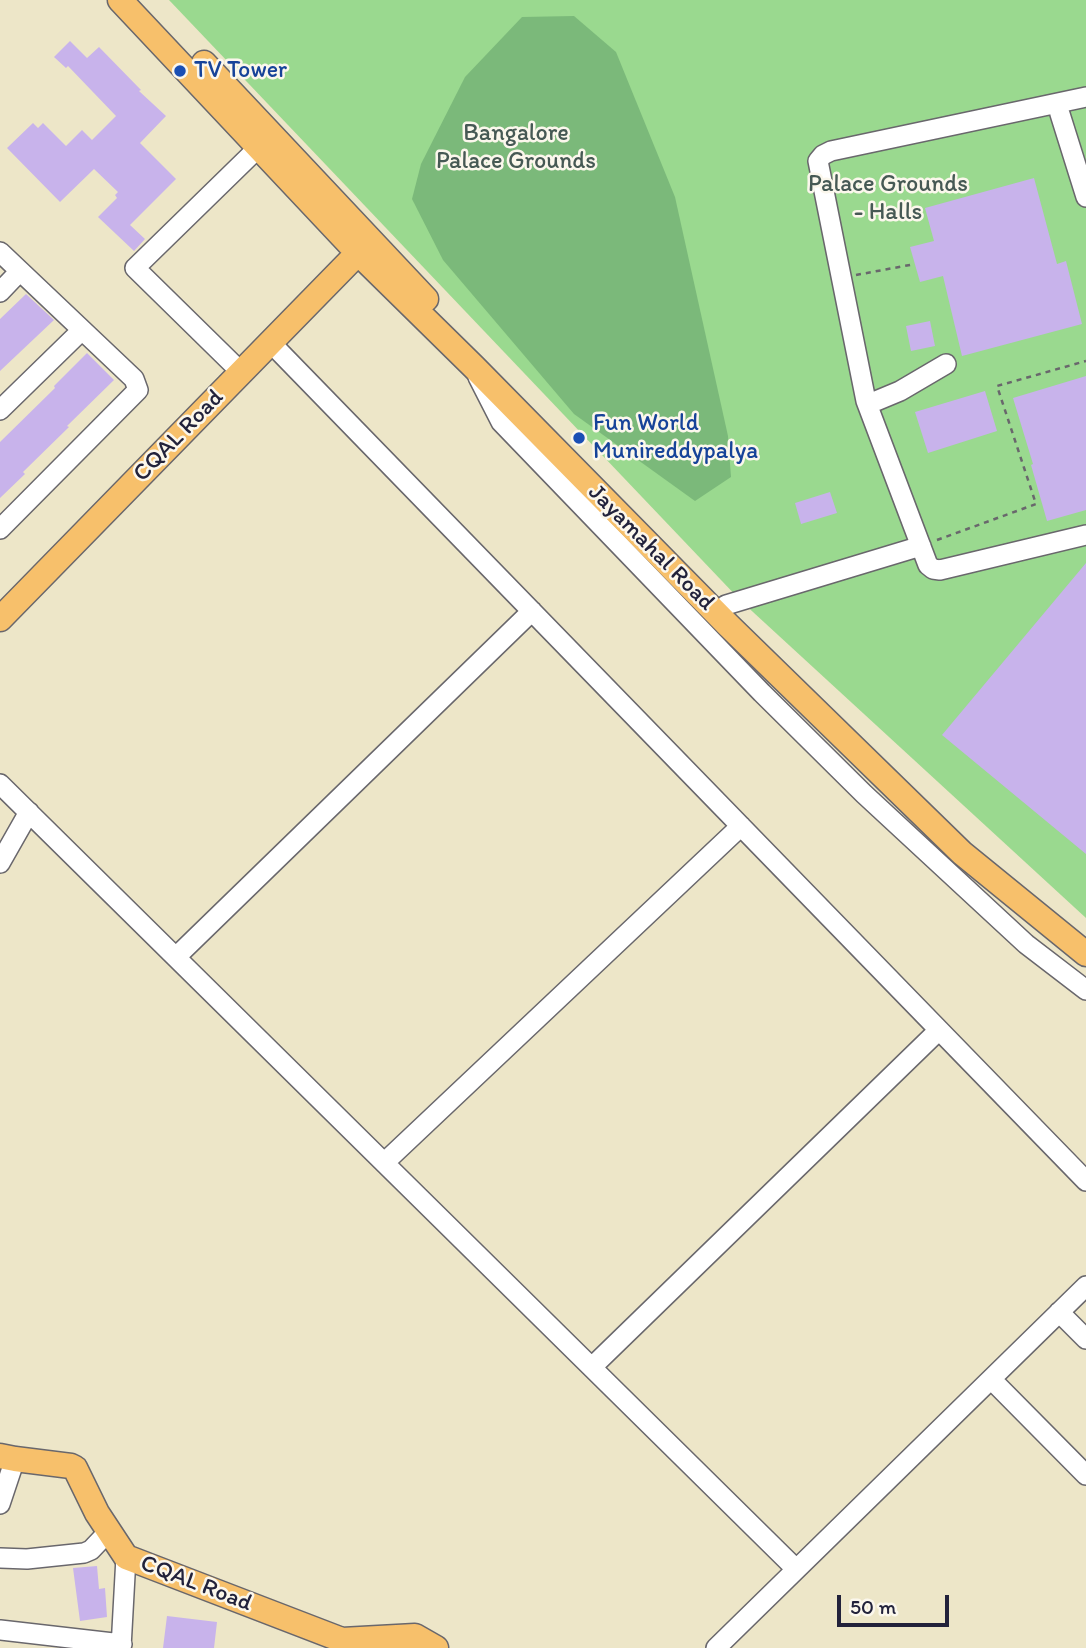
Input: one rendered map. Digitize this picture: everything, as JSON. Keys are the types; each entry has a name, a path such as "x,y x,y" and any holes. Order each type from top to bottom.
{"main road":[{"name":"Jayamahal Road","path":"120,0 259,148 471,346 684,585"},
{"name":"Jayamahal Road","path":"142,0 474,367 684,585 730,616 974,848 1086,941"},
{"name":"CQAL Road","path":"0,619 365,247"},
{"name":"Jayamahal Road","path":"730,616 962,853 1086,954"},
{"name":"CQAL Road","path":"8,1458 75,1468 97,1513 126,1557 342,1640 415,1636 436,1648"}],"street":[{"path":"1086,97 831,151 818,161 853,276 866,401 928,565 940,570 1086,535"},
{"path":"876,426 876,401 856,323 838,231 834,164 841,160 1086,108"},
{"path":"1060,114 1086,197"},
{"path":"241,372 135,268 259,148"},
{"path":"0,253 134,379 138,390 0,529"},
{"path":"0,292 20,271"},
{"path":"0,410 82,330"},
{"path":"270,342 1086,1181"},
{"path":"876,401 900,391 946,364"},
{"path":"730,616 921,546"},
{"path":"684,585 762,693 864,794 1026,944 1086,990"},
{"path":"176,957 532,611"},
{"path":"0,784 796,1569"},
{"path":"0,863 29,811"},
{"path":"385,1162 741,826"},
{"path":"592,1367 939,1030"},
{"path":"716,1648 1086,1286"},
{"path":"1059,1312 1086,1339"},
{"path":"991,1379 1086,1475"},
{"path":"0,1504 8,1458"},
{"path":"0,1558 27,1559 84,1553 91,1550 109,1531"},
{"path":"0,1630 121,1646 126,1557"}],"path":[{"path":"853,276 915,264"},
{"path":"921,546 1036,504 997,386 1086,360"}],"green space":[{"name":"Palace Grounds - Halls","path":"169,0 1086,0 1086,918 741,601"},
{"name":"Bangalore Palace Grounds","path":"574,16 616,52 675,197 728,436 731,477 695,501 574,414 443,260 412,199 421,164 465,77 522,17"}],"building":[{"path":"70,41 87,58 99,47 166,116 140,143 176,179 130,225 145,239 134,251 98,217 117,198 115,195 118,192 94,169 60,202 7,148 33,123 38,128 43,123 66,146 82,130 92,140 116,116 68,66 66,68 54,57"},
{"path":"1034,178 1057,264 1066,261 1082,324 962,356 943,276 920,282 910,247 934,241 925,208"},
{"path":"26,294 54,320 0,371 0,319"},
{"path":"930,321 935,346 911,351 906,326"},
{"path":"87,353 114,380 0,498 0,442"},
{"path":"1086,376 1086,510 1047,521 1013,398"},
{"path":"985,391 997,431 928,453 915,412"},
{"path":"830,492 837,513 801,524 795,503"},
{"path":"1086,563 1086,854 942,735"},
{"path":"97,1566 99,1589 105,1588 107,1617 80,1621 73,1568"},
{"path":"167,1616 217,1622 214,1648 163,1648"}],"place":[{"name":"TV Tower","path":"180,71"},
{"name":"Fun World Munireddypalya","path":"579,438"}]}
